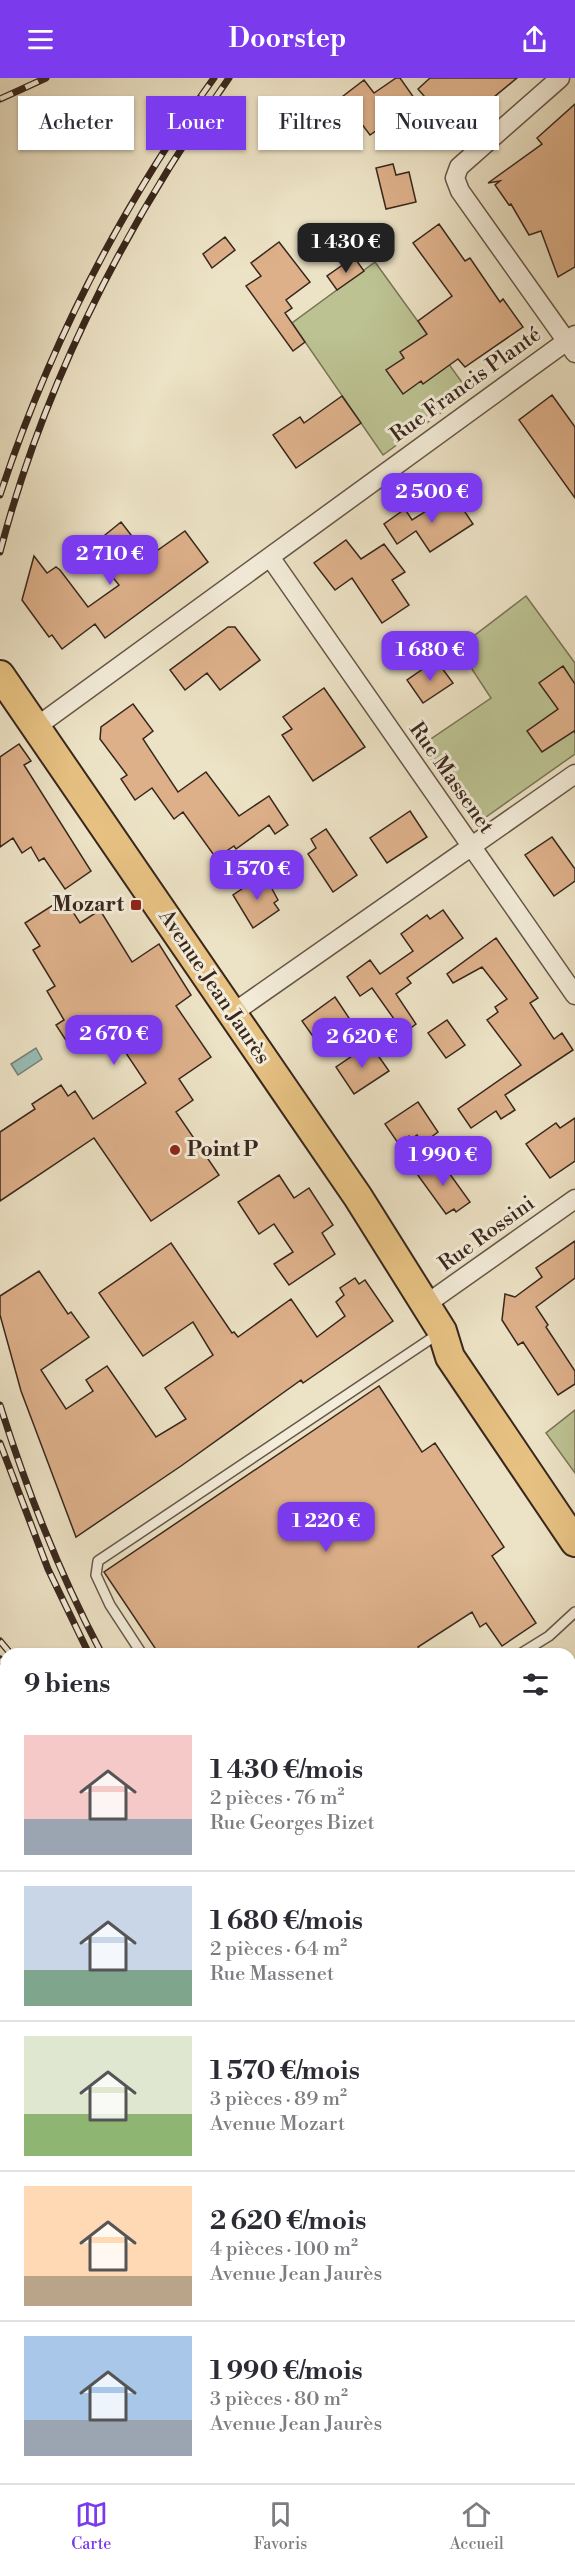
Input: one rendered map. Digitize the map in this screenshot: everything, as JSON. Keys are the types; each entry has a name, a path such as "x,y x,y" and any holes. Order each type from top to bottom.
{"main road":[{"name":"Avenue Jean Jaurès","path":"0,675 358,1197 442,1332 450,1357 575,1542"},
{"name":"Avenue Jean Jaurès","path":"442,1332 465,1348 575,1510"}],"street":[{"path":"560,78 459,167 455,178 460,191 572,343"},
{"name":"Rue Francis Planté","path":"36,727 270,557 572,343"},
{"name":"Rue Massenet","path":"270,557 575,995"},
{"path":"233,1013 575,774"},
{"name":"Rue Rossini","path":"425,1305 575,1199"}],"lane":[{"path":"138,1648 110,1605 96,1575 98,1561 442,1332"},
{"path":"529,1648 549,1635 575,1612"}],"green space":[{"path":"375,262 469,392 383,455 292,323"},
{"path":"526,596 575,663 575,754 486,817 468,814 422,745 491,698 458,648"},
{"path":"575,1410 575,1473 546,1433"}],"water":[{"path":"36,1048 42,1059 18,1075 11,1064"}],"building":[{"path":"396,78 400,78 413,96 375,96 375,131 370,135 363,126 363,96 343,96 364,80 374,93"},
{"path":"430,78 517,78 495,96 424,96 418,89"},
{"path":"575,104 575,267 558,277 541,231 529,235 511,204 509,205 495,185 500,181 488,183 542,144 537,138"},
{"path":"393,164 396,175 409,172 416,202 386,209 376,168"},
{"path":"439,224 465,261 470,258 500,302 503,299 523,327 465,367 458,359 423,384 421,381 403,394 386,370 404,358 400,352 427,334 418,321 452,296 413,243"},
{"path":"225,237 235,250 212,268 203,254"},
{"path":"279,242 310,282 286,300 292,308 285,313 305,342 293,351 246,286 261,276 251,263"},
{"path":"354,257 364,271 337,290 327,276"},
{"path":"552,395 575,427 575,498 519,420"},
{"path":"342,396 361,423 296,468 273,435 300,417 304,423"},
{"path":"453,494 473,524 430,552 416,531 397,544 384,524 405,509 412,520"},
{"path":"121,522 148,557 185,531 208,562 105,638 95,624 62,649 52,635 49,637 22,600 34,556 47,573 56,567 60,570 88,607 119,585 89,548"},
{"path":"346,540 361,559 384,544 405,572 392,580 409,605 382,623 352,578 335,590 314,563"},
{"path":"228,627 235,627 260,660 220,690 207,673 185,690 170,670"},
{"path":"436,660 453,683 423,703 407,680"},
{"path":"563,666 575,684 575,733 574,731 542,752 527,731 558,709 539,683"},
{"path":"324,688 365,747 313,781 282,735 292,729 283,717"},
{"path":"133,704 153,731 143,739 178,792 206,772 239,816 269,796 288,825 275,834 269,825 236,849 234,846 216,858 183,812 174,819 152,788 135,800 121,779 127,775 100,739 101,727"},
{"path":"19,744 31,761 24,765 91,871 65,889 44,858 39,861 31,847 22,853 13,838 0,847 0,757"},
{"path":"410,811 427,837 387,863 370,838"},
{"path":"326,829 357,875 333,892 308,854 316,848 311,839"},
{"path":"552,837 575,869 575,881 554,896 525,855"},
{"path":"264,874 278,900 274,903 279,910 253,928 233,895"},
{"path":"64,898 80,923 100,910 132,962 159,944 191,995 176,1006 211,1057 179,1079 193,1100 176,1112 219,1175 151,1221 94,1138 0,1201 0,1132 35,1109 32,1104 61,1085 68,1096 75,1091 93,1119 146,1083 116,1038 93,1053 82,1036 69,1045 56,1025 64,1020 47,991 55,986 33,950 40,946 25,923"},
{"path":"443,910 463,938 407,978 411,983 396,994 416,1024 404,1033 372,988 360,996 347,977 370,960 380,974 413,951 401,934 427,915 430,919"},
{"path":"496,938 538,998 530,1003 554,1039 562,1033 573,1050 505,1095 515,1110 501,1119 496,1111 471,1128 458,1109 521,1065 487,1020 498,1012 495,1007 507,999 482,967 453,983 447,974"},
{"path":"335,997 349,1018 317,1042 302,1021"},
{"path":"447,1020 465,1045 446,1058 428,1033"},
{"path":"370,1044 389,1071 354,1094 336,1067"},
{"path":"418,1102 438,1132 423,1143 417,1135 411,1139 409,1136 398,1143 385,1124"},
{"path":"575,1118 575,1161 550,1178 526,1144 556,1123 560,1128"},
{"path":"439,1159 470,1202 456,1212 454,1209 446,1214 417,1174"},
{"path":"279,1175 294,1198 309,1188 333,1225 322,1233 335,1254 289,1285 274,1264 293,1252 274,1224 259,1234 238,1202"},
{"path":"575,1241 575,1278 536,1307 548,1325 546,1327 575,1371 575,1384 558,1395 523,1342 518,1345 502,1320 505,1294 515,1297 542,1277 536,1268"},
{"path":"171,1243 232,1333 234,1332 238,1337 291,1299 317,1337 345,1316 336,1302 344,1295 340,1288 355,1278 359,1284 365,1280 393,1321 303,1383 301,1380 181,1466 76,1537 21,1391 0,1315 0,1296 39,1271 68,1314 71,1312 89,1337 41,1370 66,1409 93,1391 86,1380 107,1366 156,1437 186,1419 165,1388 213,1355 193,1322 143,1356 99,1293"},
{"path":"379,1386 422,1452 435,1443 504,1547 492,1556 536,1623 502,1646 486,1623 480,1627 472,1612 419,1648 155,1648 104,1572"}],"railway":[{"path":"0,99 46,78"},
{"path":"0,495 41,385 91,278 149,176 180,126 214,78"},
{"path":"0,552 40,426 93,304 157,189 229,78"},
{"path":"0,1405 45,1532 99,1648"},
{"path":"0,1443 48,1569 86,1648"},
{"path":"0,1641 6,1648"}],"place":[{"name":"Mozart","path":"136,905"},
{"name":"Point P","path":"175,1150"}]}
